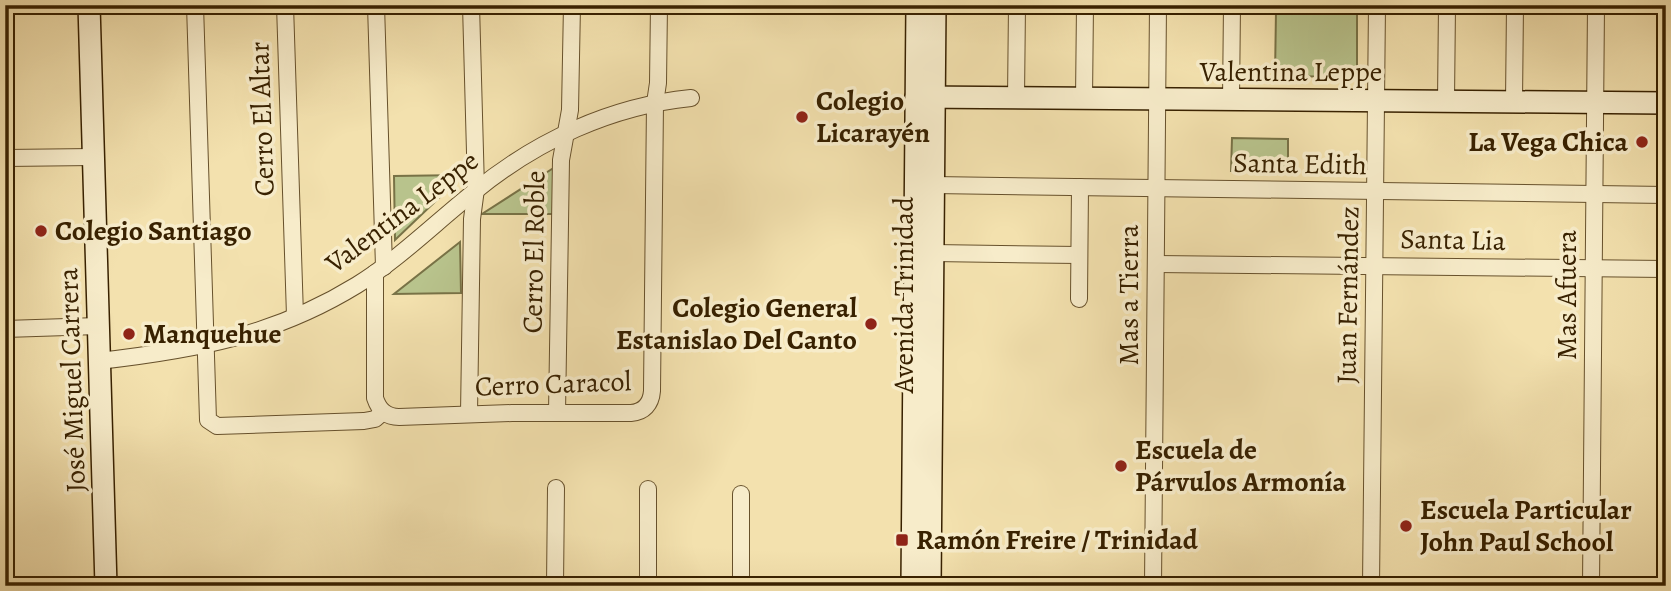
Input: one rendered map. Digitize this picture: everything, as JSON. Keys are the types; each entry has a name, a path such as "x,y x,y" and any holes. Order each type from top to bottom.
{"street":[{"name":"José Miguel Carrera","path":"89,5 107,586"},
{"path":"195,5 207,415 211,423 217,426 364,421 374,419 383,412 376,403 374,393 379,270 376,5"},
{"name":"Cerro El Altar","path":"285,5 295,316"},
{"path":"469,414 472,219 477,189 471,5"},
{"name":"Cerro El Roble","path":"558,413 561,160 570,110 572,5"},
{"name":"Cerro Caracol","path":"383,412 393,417 636,413 645,407 651,397 659,5"},
{"name":"Avenida Trinidad","path":"917,5 933,185 930,586"},
{"name":"Avenida Trinidad","path":"912,586 925,97 935,5"},
{"path":"1016,98 1017,5"},
{"path":"1084,99 1085,5"},
{"name":"Mas a Tierra","path":"1153,586 1158,5"},
{"path":"1231,100 1232,5"},
{"name":"Juan Fernández","path":"1371,586 1377,5"},
{"path":"1447,5 1447,102"},
{"path":"1514,102 1515,5"},
{"name":"Mas Afuera","path":"1591,586 1596,5"},
{"name":"Valentina Leppe","path":"925,97 1666,103"},
{"name":"Valentina Leppe","path":"99,361 205,346 254,332 295,316 333,298 379,270 477,189 522,158 566,134 612,114 655,103 691,98"},
{"path":"5,158 93,157"},
{"name":"Santa Edith","path":"933,185 1666,195"},
{"path":"1079,299 1080,187"},
{"path":"933,253 1079,255"},
{"name":"Santa Lia","path":"1156,264 1666,269"},
{"path":"5,329 98,326"},
{"path":"555,586 556,488"},
{"path":"648,489 648,586"},
{"path":"741,494 741,586"},
{"path":"930,586 980,586"}],"green space":[{"path":"1276,11 1357,12 1357,77 1275,76"},
{"path":"1232,138 1288,139 1288,172 1231,171"},
{"path":"555,167 554,214 482,214"},
{"path":"463,175 395,240 394,176"},
{"path":"460,242 461,293 394,294"}],"place":[{"name":"Colegio Licarayén","path":"802,117"},
{"name":"La Vega Chica","path":"1642,142"},
{"name":"Colegio Santiago","path":"41,231"},
{"name":"Colegio General Estanislao Del Canto","path":"871,324"},
{"name":"Manquehue","path":"129,334"},
{"name":"Escuela de Párvulos Armonía","path":"1121,466"},
{"name":"Escuela Particular John Paul School","path":"1406,526"},
{"name":"Ramón Freire / Trinidad","path":"902,540"}]}
